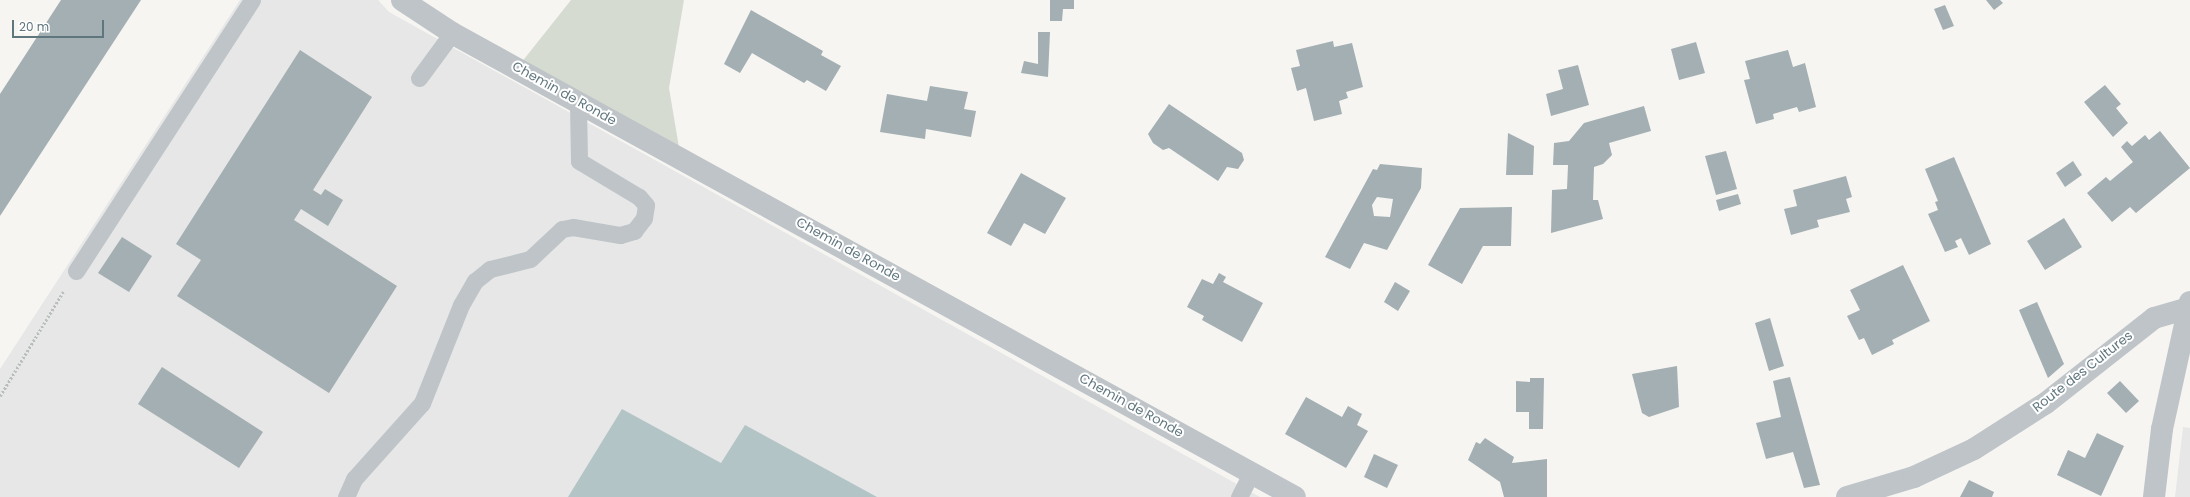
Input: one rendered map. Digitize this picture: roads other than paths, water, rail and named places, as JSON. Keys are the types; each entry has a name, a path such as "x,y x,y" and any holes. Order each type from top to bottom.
{"street":[{"name":"Chemin de Ronde","path":"402,0 452,33 1295,497"},
{"name":"Route des Cultures","path":"1847,497 1914,477 1974,449 2046,403 2154,318 2189,305"},
{"path":"2154,497 2162,430 2189,305"}],"lane":[{"path":"76,271 252,0"},
{"path":"419,78 452,33"},
{"path":"346,497 354,479 422,403 461,305 475,281 490,269 530,259 562,229 573,227 620,235 634,231 644,218 646,205 639,197 580,161 578,101"},
{"path":"1239,497 1252,472"}]}
